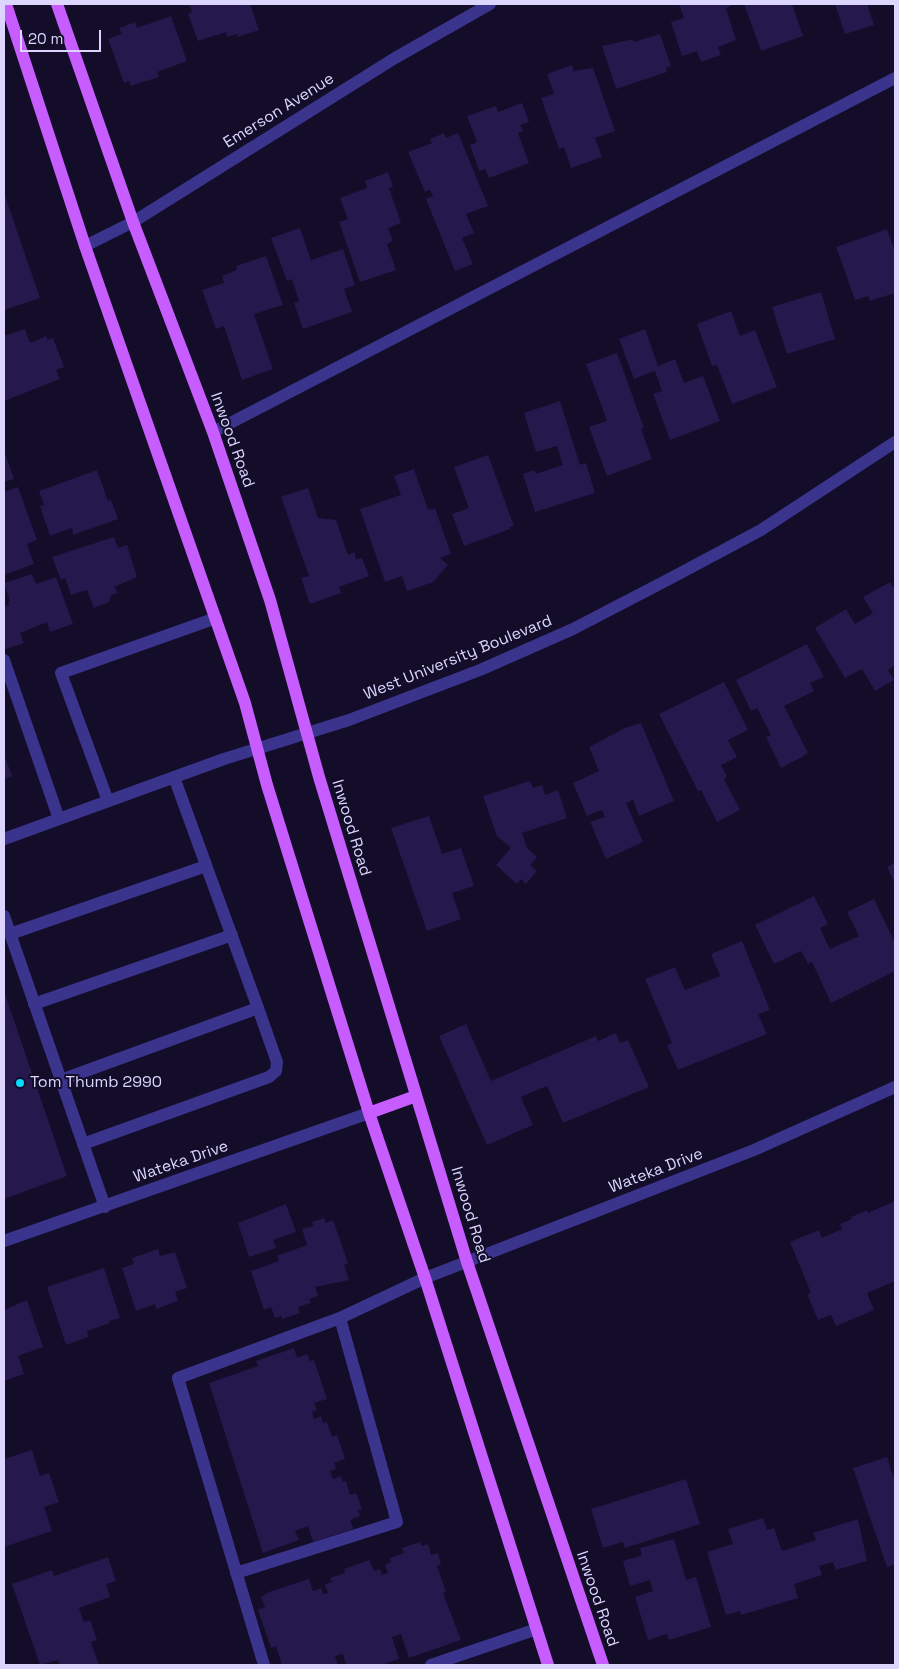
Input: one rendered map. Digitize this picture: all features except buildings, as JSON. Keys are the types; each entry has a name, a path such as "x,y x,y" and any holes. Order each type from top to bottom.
{"main road":[{"path":"6,4 85,246 245,703 257,749 369,1114 425,1278 548,1665"},
{"name":"Inwood Road","path":"58,4 133,222 213,432 270,600 319,777 467,1262 602,1665"},
{"path":"369,1114 416,1096"}],"street":[{"name":"Emerson Avenue","path":"85,246 133,222 395,58 490,4"},
{"path":"213,432 895,78"},
{"name":"West University Boulevard","path":"4,839 257,749 349,720 436,687 572,629 673,578 761,530 895,442"},
{"path":"108,801 61,673 216,618"},
{"path":"4,660 59,819"},
{"path":"83,1144 269,1077 276,1071 276,1062 258,1008 174,778"},
{"path":"10,934 206,866"},
{"path":"4,916 105,1206"},
{"path":"34,1004 232,934"},
{"path":"61,1080 258,1008"},
{"name":"Wateka Drive","path":"236,1572 178,1378 340,1318 425,1278 754,1150 895,1087"},
{"name":"Wateka Drive","path":"4,1241 369,1114"},
{"path":"264,1665 236,1572 397,1522 340,1318"},
{"path":"431,1665 537,1629"}],"place":[{"name":"Tom Thumb 2990","path":"20,1083"}]}
